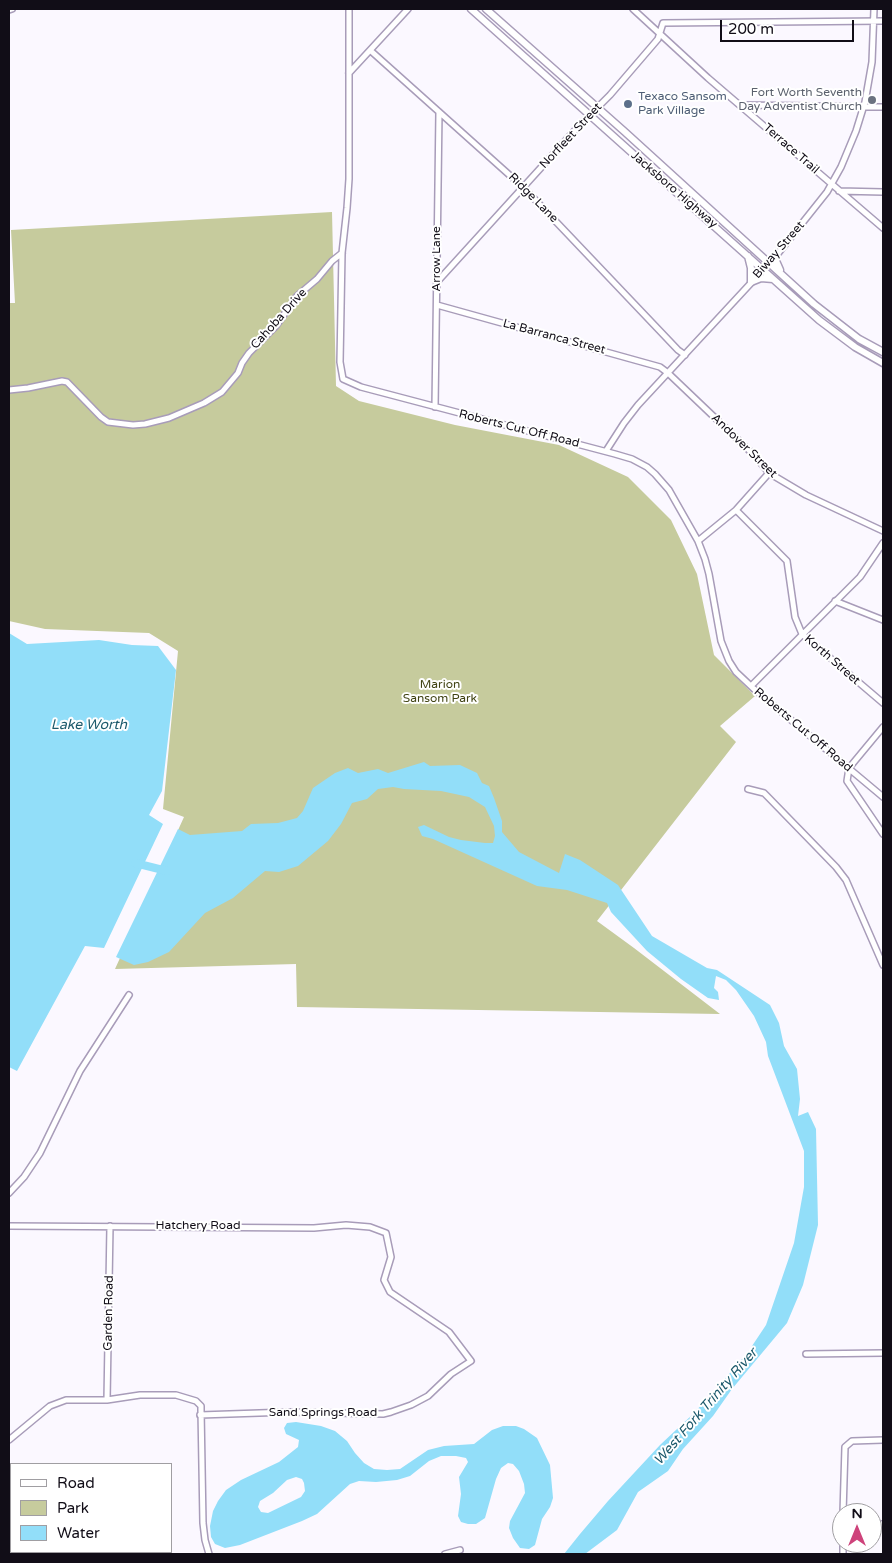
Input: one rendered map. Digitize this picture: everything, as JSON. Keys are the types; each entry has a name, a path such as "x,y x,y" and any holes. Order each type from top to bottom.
{"main road":[{"name":"Jacksboro Highway","path":"471,9 819,320 855,347 883,363"},
{"name":"Jacksboro Highway","path":"486,9 598,107 831,318 883,352"},
{"path":"700,213 706,206"},
{"path":"748,255 751,268 751,282 761,278 775,280"},
{"path":"776,256 781,273"}],"street":[{"name":"Roberts Cut Off Road","path":"349,9 348,196 342,253 340,362 343,379 361,387 606,451 642,464 655,474 669,490 698,541 705,559 723,648 736,672 883,797"},
{"path":"349,74 408,9"},
{"name":"Terrace Trail","path":"633,9 708,78 883,228"},
{"name":"Biway Street","path":"606,451 628,417 776,256 831,184 849,149 864,107 872,62 874,9"},
{"path":"874,21 883,21"},
{"name":"Norfleet Street","path":"437,282 658,39 662,24 667,22 874,21"},
{"name":"Ridge Lane","path":"371,51 524,188 678,350 685,355"},
{"path":"741,105 883,107"},
{"name":"Arrow Lane","path":"435,407 440,112"},
{"path":"839,191 883,192"},
{"name":"Cahoba Drive","path":"9,390 28,388 62,380 72,386 94,411 108,422 133,425 168,418 204,403 222,392 238,373 249,353 276,326 294,300 342,253"},
{"name":"La Barranca Street","path":"438,305 618,354 660,367 668,372"},
{"name":"Andover Street","path":"668,372 754,455 769,473 806,495 883,531"},
{"path":"698,541 736,510 769,473"},
{"name":"Korth Street","path":"736,510 787,560 795,618 802,634 816,648 883,703"},
{"path":"751,686 860,577 883,543"},
{"path":"835,601 883,620"},
{"path":"883,727 849,768 847,782 883,834"},
{"path":"748,789 764,792 836,867 846,880 883,965"},
{"path":"9,1193 24,1177 40,1154 80,1071 129,996"},
{"name":"Hatchery Road","path":"9,1226 314,1228 346,1225 370,1227 386,1234"},
{"name":"Garden Road","path":"107,1400 110,1226"},
{"name":"Sand Springs Road","path":"200,1415 289,1412 391,1412 411,1405 428,1396 451,1374 471,1361 449,1332 390,1292 384,1280 391,1257 386,1234"},
{"path":"806,1354 883,1353"},
{"path":"9,1440 56,1402 76,1399 107,1400 140,1395 176,1395 196,1401 201,1406 203,1523 209,1554"},
{"path":"844,1503 846,1445 852,1441 883,1440"},
{"path":"445,1554 460,1550"}],"green space":[{"name":"Marion Sansom Park","path":"332,212 336,386 359,401 455,425 559,445 628,477 671,520 697,574 714,655 755,696 720,726 736,742 597,921 720,1014 297,1007 296,964 115,969 184,817 163,809 178,651 149,633 45,629 9,621 9,303 15,303 11,230"}],"water":[{"name":"Lake Worth","path":"9,633 27,644 99,640 132,645 158,646 176,670 162,791 149,815 163,824 104,948 85,946 17,1071 9,1067"},
{"path":"424,762 430,766 460,765 477,773 482,783 489,786 502,821 502,832 519,852 559,873 565,854 580,860 618,885 652,936 707,968 717,970 770,1005 779,1023 784,1046 797,1069 800,1099 798,1116 808,1112 816,1129 818,1225 803,1285 787,1323 732,1389 713,1416 683,1449 668,1471 638,1492 617,1530 585,1554 564,1554 608,1501 660,1445 693,1414 748,1352 766,1325 794,1243 804,1187 804,1151 768,1056 766,1042 754,1016 736,990 726,980 716,976 714,988 718,992 719,1000 708,998 647,951 611,912 607,903 567,890 537,886 433,839 422,836 418,827 424,825 449,837 493,843 495,836 494,826 485,807 469,797 441,791 393,787 378,789 367,799 352,803 341,824 328,841 298,866 279,872 265,871 233,898 205,913 169,952 148,962 134,965 116,957 178,829 190,835 242,831 251,824 278,823 297,818 303,811 313,788 335,773 348,768 358,773 378,769 388,773"},
{"path":"296,1422 321,1426 335,1431 347,1441 364,1463 374,1469 387,1470 400,1469 428,1450 444,1446 474,1444 492,1430 503,1426 516,1426 524,1429 537,1438 550,1465 553,1498 550,1507 542,1519 535,1545 529,1549 520,1548 509,1528 510,1521 525,1493 519,1471 513,1464 508,1463 501,1468 485,1518 476,1524 461,1522 458,1516 461,1494 459,1477 468,1462 466,1458 456,1456 441,1456 429,1461 410,1476 397,1480 359,1481 350,1484 317,1514 302,1521 240,1545 225,1548 215,1544 211,1537 210,1526 213,1511 226,1490 241,1480 279,1462 298,1447 299,1440 286,1434 284,1428 287,1423","holes":["296,1477 302,1479 305,1491 301,1497 268,1513 261,1512 258,1507 260,1501 273,1493 287,1480"]}],"waterway":[{"name":"West Fork Trinity River","path":"135,863 167,871"}],"place":[{"name":"Fort Worth Seventh Day Adventist Church","path":"872,100"},
{"name":"Texaco Sansom Park Village","path":"628,104"}]}
